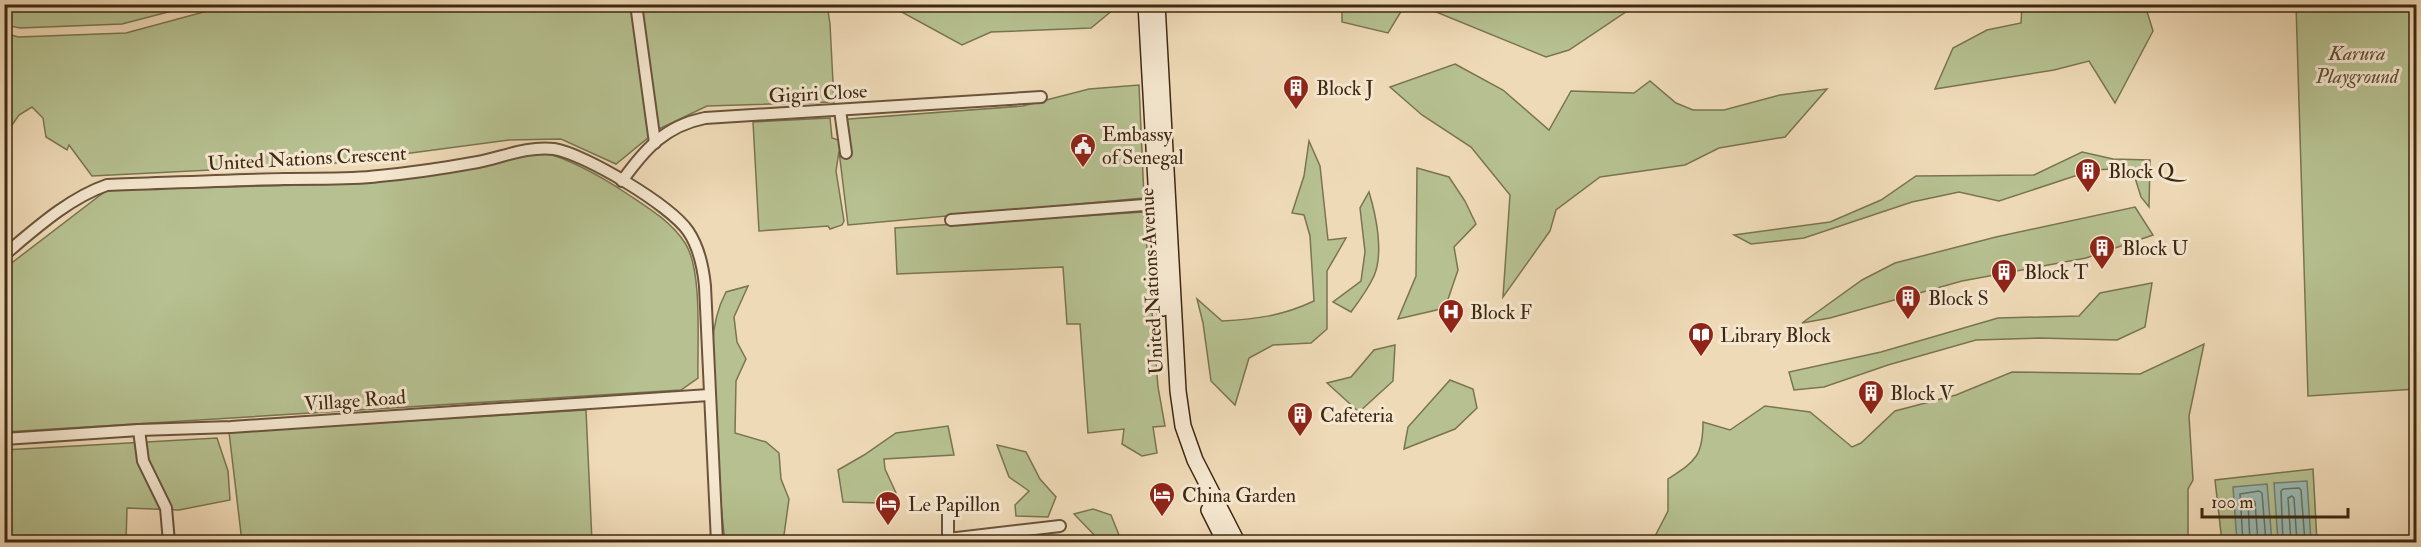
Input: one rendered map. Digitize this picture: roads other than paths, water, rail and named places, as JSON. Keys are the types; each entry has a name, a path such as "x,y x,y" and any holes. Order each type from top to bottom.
{"street":[{"path":"636,4 655,143"},
{"name":"United Nations Avenue","path":"1146,4 1158,116 1178,391 1183,426 1195,460 1237,543"},
{"name":"United Nations Avenue","path":"1158,4 1157,204 1171,416 1184,461 1225,543"},
{"name":"Gigiri Close","path":"622,181 644,152 668,131 686,122 705,118 1041,97"},
{"path":"840,110 846,153"},
{"name":"United Nations Crescent","path":"4,255 93,189 107,184 377,177 441,168 514,152 542,149 556,150 585,160 622,181 678,219 692,238 699,254 705,284 717,543"},
{"path":"951,220 1157,204"},
{"name":"Village Road","path":"4,439 139,430 231,427 709,395"},
{"path":"139,430 143,461 166,508 169,543"},
{"path":"948,508 948,541 1060,526"}],"water":[{"path":"2307,481 2311,542 2278,542 2274,483"},
{"path":"2267,484 2272,542 2237,542 2233,487"}],"place":[{"name":"Block J","path":"1296,111"},
{"name":"Embassy of Senegal","path":"1083,169"},
{"name":"Block Q","path":"2088,194"},
{"name":"Block U","path":"2102,271"},
{"name":"Block T","path":"2004,295"},
{"name":"Block S","path":"1908,321"},
{"name":"Block F","path":"1451,335"},
{"name":"Library Block","path":"1701,358"},
{"name":"Block V","path":"1871,416"},
{"name":"Cafeteria","path":"1300,438"},
{"name":"China Garden","path":"1162,518"},
{"name":"Le Papillon","path":"888,527"}],"park label":[{"name":"Karura Playground","path":"2357,64"}]}
